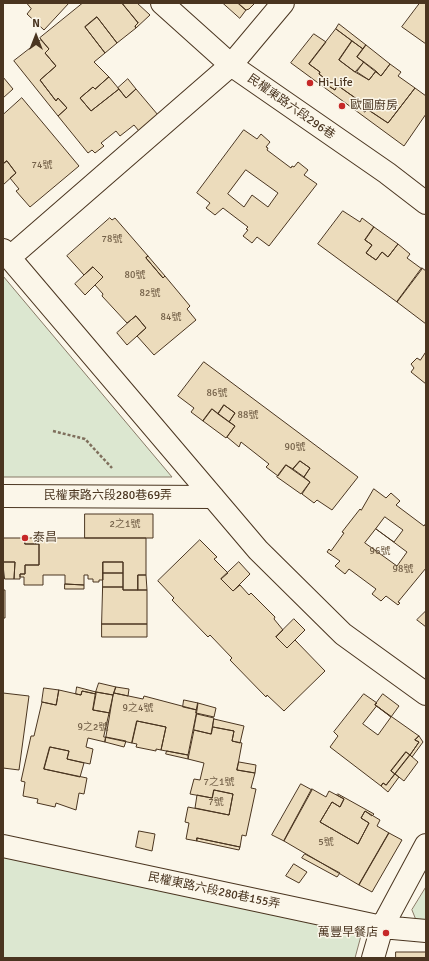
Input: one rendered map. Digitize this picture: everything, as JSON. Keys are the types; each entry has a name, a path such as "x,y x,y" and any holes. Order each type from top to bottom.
{"street":[{"name":"民權東路六段296巷","path":"162,3 230,65 387,173 426,203"},
{"path":"283,3 230,65 6,254 258,550 343,634 426,694"},
{"name":"民權東路六段280巷69弄","path":"3,496 213,497"},
{"path":"373,958 382,926 426,845"},
{"name":"民權東路六段280巷155弄","path":"3,846 382,926 426,931"}],"path":[{"path":"53,430 84,439 139,496"}],"green space":[{"path":"3,276 172,477 3,477"},
{"path":"3,857 362,932 355,958 3,958"},
{"path":"426,887 426,924 416,920 412,910"}],"building":[{"path":"27,3 69,3 44,30 27,14 31,9"},
{"path":"83,3 122,3 138,23 135,26 136,28 117,43 97,17 85,27 105,53 94,62 109,77 95,89 93,87 80,98 91,111 119,89 126,98 136,89 158,115 139,131 134,125 120,136 116,131 101,143 104,146 95,153 92,150 88,153 58,116 67,108 58,98 56,101 40,80 56,66 45,53 49,49 40,38"},
{"path":"122,3 137,3 150,15 136,28 135,26 138,23"},
{"path":"223,3 238,3 246,10 240,18"},
{"path":"238,3 255,3 246,10"},
{"path":"420,3 426,3 426,44 402,27"},
{"path":"97,17 117,43 105,53 85,27"},
{"path":"339,24 366,45 363,49 336,29"},
{"path":"336,29 352,41 339,60 355,72 369,80 376,71 381,76 390,64 401,72 398,76 415,88 388,123 367,109 365,112 357,107 361,102 337,85 335,90 327,85 328,81 319,74 320,72 309,64"},
{"path":"314,34 326,42 309,64 320,72 319,74 328,81 327,85 335,90 337,85 361,102 357,107 365,112 367,109 388,123 415,88 426,96 426,114 404,146 291,63"},
{"path":"41,40 49,49 45,53 56,66 40,80 56,101 58,98 67,108 58,116 14,61"},
{"path":"352,41 363,49 357,57 364,62 355,72 339,60"},
{"path":"366,45 390,64 381,76 357,57"},
{"path":"364,62 376,71 369,80 357,72"},
{"path":"3,77 13,89 3,98"},
{"path":"109,77 119,89 91,111 80,98 93,87 95,89"},
{"path":"128,79 136,89 126,98 118,88"},
{"path":"22,98 79,166 30,207 16,191 19,189 10,178 16,173 7,161 3,164 3,115"},
{"path":"244,130 257,139 261,134 270,142 266,147 268,148 267,150 291,168 298,162 308,170 304,175 317,184 269,246 257,237 252,243 243,236 248,230 246,229 248,227 223,208 215,215 206,208 210,203 197,193"},
{"path":"7,161 16,173 3,185 3,164"},
{"path":"246,170 278,193 268,207 252,195 244,207 228,194"},
{"path":"343,211 360,222 362,218 374,227 365,240 372,245 366,253 376,260 382,252 388,257 398,244 410,254 407,258 422,269 397,302 318,244"},
{"path":"110,218 112,220 115,218 148,256 146,258 163,278 165,276 190,306 187,309 196,320 154,355 137,336 146,328 136,316 127,323 102,296 103,294 95,285 103,277 93,267 84,275 67,256"},
{"path":"374,227 398,244 388,257 382,252 376,260 366,253 372,245 365,240"},
{"path":"148,256 165,276 163,278 146,258"},
{"path":"93,267 103,277 85,295 75,284"},
{"path":"422,268 426,271 426,324 397,302"},
{"path":"136,316 146,328 127,345 117,333"},
{"path":"426,352 426,384 411,372 414,368 411,364 417,358 420,360"},
{"path":"204,362 358,477 332,510 317,500 314,503 302,494 310,482 304,477 310,468 300,461 293,469 286,465 278,476 266,467 269,464 241,442 239,447 227,437 235,426 229,422 235,413 224,405 218,414 212,409 203,421 191,412 194,408 178,396"},
{"path":"224,405 235,413 229,422 218,414"},
{"path":"212,409 235,426 226,438 203,421"},
{"path":"300,461 310,468 304,477 293,469"},
{"path":"286,465 310,482 301,494 277,477"},
{"path":"374,489 386,498 391,493 400,501 396,505 424,526 426,523 426,568 398,602 400,603 398,605 386,596 381,601 372,594 376,589 349,569 345,574 335,566 340,561 327,552 329,549 331,551 344,533 342,532 360,509 361,510"},
{"path":"85,514 153,514 153,538 85,538"},
{"path":"385,517 403,530 394,542 376,529"},
{"path":"376,529 407,552 397,566 365,543"},
{"path":"3,538 25,538 25,544 39,544 39,565 25,565 25,574 20,574 20,579 14,579 15,562 3,562"},
{"path":"25,538 146,538 146,575 138,575 138,590 123,590 123,562 103,562 103,580 99,580 99,582 93,582 93,579 88,579 88,575 84,575 84,585 65,584 65,575 43,575 43,585 24,585 24,577 20,577 20,574 25,574 25,565 39,565 39,544 25,544"},
{"path":"200,540 217,557 214,559 228,573 221,579 233,591 240,585 249,595 251,593 275,617 274,619 283,630 276,637 287,648 295,640 325,671 284,711 267,695 266,697 230,660 232,658 210,635 208,637 172,600 174,598 158,581"},
{"path":"3,562 15,562 14,579 5,579"},
{"path":"103,562 123,562 123,573 103,573"},
{"path":"239,562 250,574 233,591 221,579"},
{"path":"103,573 123,573 123,587 103,587"},
{"path":"138,575 146,575 147,590 138,590"},
{"path":"65,584 84,585 84,589 65,589"},
{"path":"103,587 123,587 123,590 147,590 147,624 102,624"},
{"path":"3,590 5,590 5,618 3,618"},
{"path":"426,611 426,627 417,620"},
{"path":"294,619 305,630 287,648 276,637"},
{"path":"102,624 147,624 147,637 102,637"},
{"path":"99,683 116,687 113,695 96,692"},
{"path":"77,687 96,692 96,694 82,691 81,695 76,694"},
{"path":"116,687 129,689 128,696 114,693"},
{"path":"44,688 59,690 56,705 42,702"},
{"path":"59,690 81,695 82,691 96,694 93,710 110,713 105,742 88,738 86,747 93,749 90,764 67,759 69,751 50,747 44,769 87,778 84,794 79,793 76,810 56,803 55,807 37,803 38,799 23,796 25,782 21,781 31,736 34,736 42,702 56,705"},
{"path":"96,692 113,695 110,713 93,710"},
{"path":"3,693 29,696 19,770 3,768"},
{"path":"114,693 143,699 144,696 197,710 188,755 161,750 166,727 137,721 132,743 104,737"},
{"path":"364,694 377,703 375,705 419,736 415,740 419,742 410,755 406,752 391,771 395,774 386,785 383,783 381,786 330,747 338,736 334,732"},
{"path":"383,694 399,706 391,717 375,705"},
{"path":"184,700 198,703 197,710 183,707"},
{"path":"198,703 216,708 214,717 196,713"},
{"path":"377,706 391,717 378,735 363,724"},
{"path":"197,714 214,718 211,734 194,730"},
{"path":"214,719 244,726 240,743 232,741 234,731 213,727"},
{"path":"137,721 166,727 161,750 156,749 156,751 136,747 137,744 132,743"},
{"path":"213,727 234,731 232,741 242,743 237,770 255,773 251,788 256,789 246,836 242,835 240,847 197,838 197,841 186,839 189,823 185,822 188,807 229,815 233,794 214,790 212,798 190,794 194,779 200,780 204,763 188,759 194,730 211,734"},
{"path":"419,736 423,742 412,757 410,755 419,742 415,740"},
{"path":"106,737 126,741 124,747 105,742"},
{"path":"50,747 69,751 67,759 84,763 80,777 44,769"},
{"path":"167,751 188,755 188,759 166,754"},
{"path":"406,752 410,755 395,774 391,771"},
{"path":"410,755 418,762 404,781 395,774"},
{"path":"239,762 256,765 255,773 237,770"},
{"path":"395,774 399,777 388,792 381,786 383,783 386,785"},
{"path":"301,784 312,790 284,841 272,835"},
{"path":"312,789 326,797 329,791 344,799 340,807 332,802 320,822 358,844 369,823 361,818 365,811 380,820 377,826 389,833 359,885 284,841"},
{"path":"214,790 233,794 229,815 195,808 197,795 212,798"},
{"path":"338,794 374,814 372,816 365,811 361,818 369,823 358,844 320,822 332,802 340,807 344,799 337,795"},
{"path":"139,831 155,834 152,851 136,847"},
{"path":"389,833 402,840 372,892 359,885"},
{"path":"197,838 240,847 239,850 197,841"},
{"path":"305,854 340,873 337,877 302,858"},
{"path":"294,864 307,872 299,883 286,876"},
{"path":"396,952 426,952 426,958 396,958"}],"place":[{"name":"Hi-Life","path":"310,83"},
{"name":"歐圖廚房","path":"342,106"},
{"name":"泰昌","path":"25,538"},
{"name":"萬豐早餐店","path":"386,933"}]}
